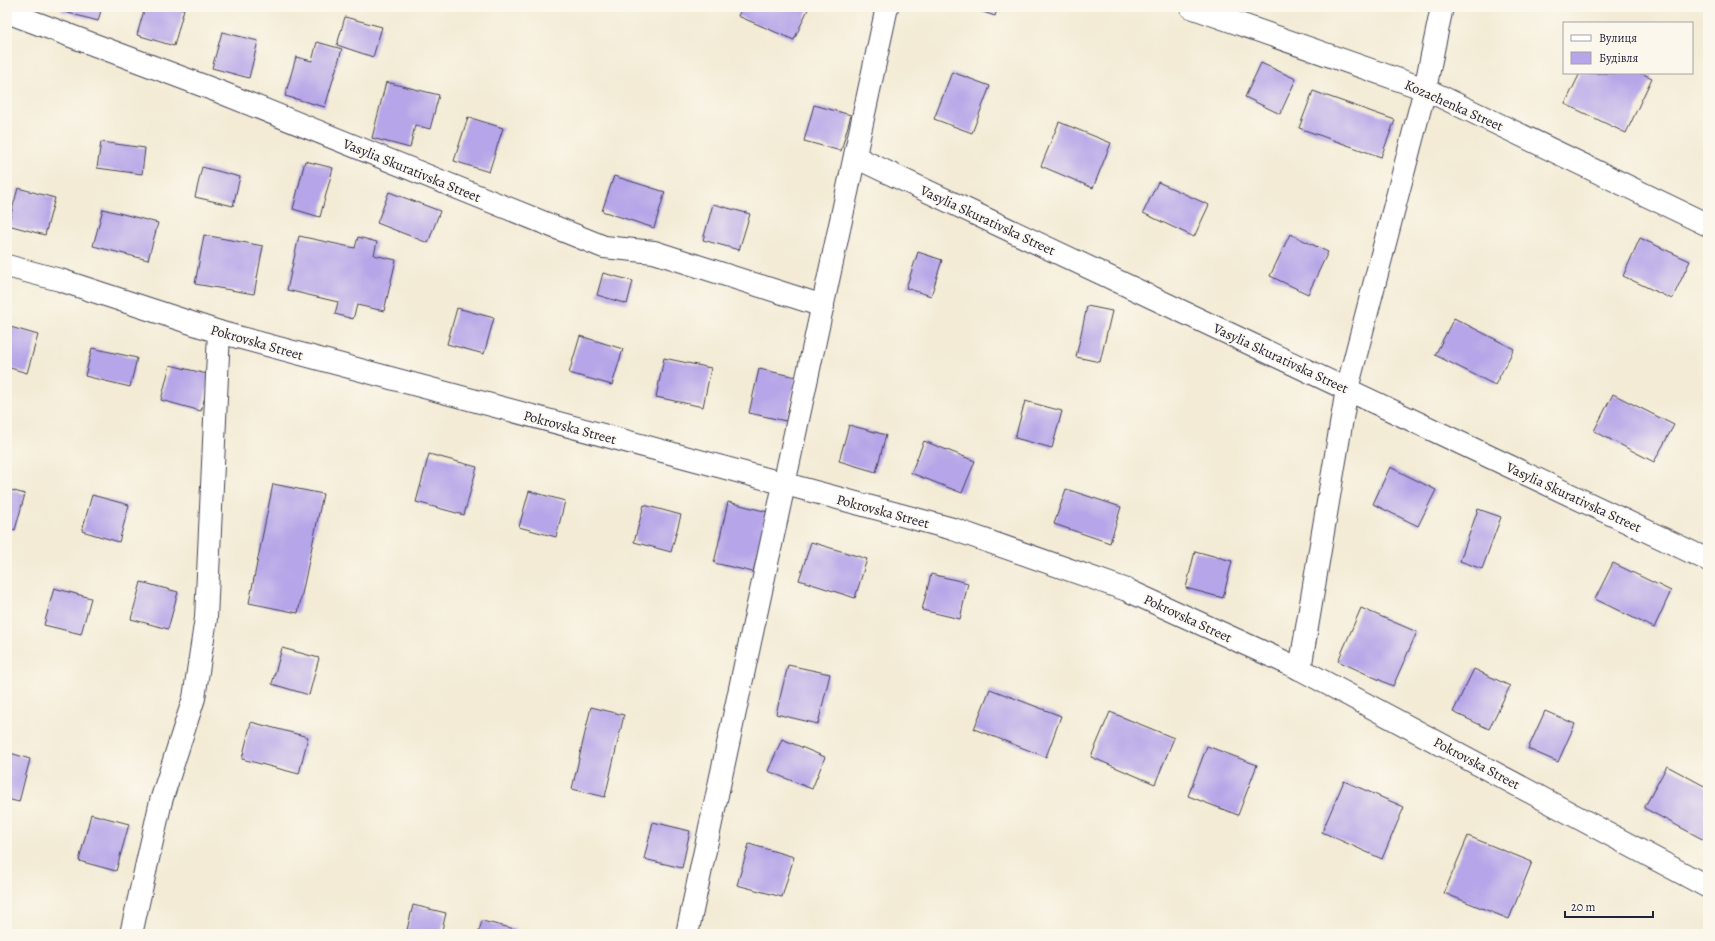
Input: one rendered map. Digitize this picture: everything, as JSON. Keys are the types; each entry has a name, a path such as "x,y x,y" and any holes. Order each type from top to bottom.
{"street":[{"path":"687,934 785,485 886,7"},
{"name":"Kozachenka Street","path":"1191,7 1425,89 1708,225"},
{"path":"1300,669 1347,389 1425,89 1442,7"},
{"name":"Vasylia Skurativska Street","path":"7,12 220,92 604,247 654,252 823,306"},
{"name":"Vasylia Skurativska Street","path":"855,157 1708,560"},
{"name":"Pokrovska Street","path":"7,266 60,280 219,332 953,529 1120,587 1300,669 1708,887"},
{"path":"131,934 161,801 194,698 206,618 219,332"}],"building":[{"path":"62,7 102,7 98,21 61,11"},
{"path":"145,7 176,7 184,9 174,46 137,35"},
{"path":"742,7 809,7 794,40 738,16"},
{"path":"968,7 998,7 995,16"},
{"path":"345,17 382,27 373,57 337,45"},
{"path":"222,32 258,41 249,78 212,68"},
{"path":"317,42 342,49 325,107 285,96 296,57 312,61"},
{"path":"1261,63 1296,79 1280,114 1245,97"},
{"path":"952,72 990,86 972,133 934,119"},
{"path":"1580,74 1643,74 1652,78 1626,133 1565,104"},
{"path":"386,82 439,95 430,129 415,125 410,148 372,138"},
{"path":"1313,91 1395,120 1381,157 1299,128"},
{"path":"814,105 851,115 841,151 804,141"},
{"path":"468,117 503,128 489,172 454,161"},
{"path":"1059,122 1111,143 1093,188 1041,166"},
{"path":"101,142 145,148 142,174 97,168"},
{"path":"305,161 333,168 320,217 293,209"},
{"path":"202,167 240,177 233,206 195,197"},
{"path":"614,176 665,192 654,228 602,211"},
{"path":"1158,182 1209,205 1194,237 1143,213"},
{"path":"18,188 55,198 45,235 8,225"},
{"path":"389,192 440,211 428,243 377,223"},
{"path":"713,204 750,214 739,250 703,240"},
{"path":"103,209 158,223 148,260 93,246"},
{"path":"1290,234 1328,252 1308,294 1270,276"},
{"path":"204,235 263,246 254,294 195,284"},
{"path":"299,236 355,248 358,237 377,242 374,255 396,260 384,311 357,305 353,319 335,314 338,302 287,290"},
{"path":"1640,238 1690,261 1672,299 1623,276"},
{"path":"918,252 942,260 931,296 906,288"},
{"path":"603,273 633,281 627,304 597,295"},
{"path":"1087,306 1112,311 1100,362 1076,357"},
{"path":"457,308 494,318 484,354 447,344"},
{"path":"1454,318 1514,349 1495,385 1435,355"},
{"path":"7,326 38,335 27,373 7,367"},
{"path":"580,336 623,349 612,385 569,373"},
{"path":"92,348 137,358 130,387 85,376"},
{"path":"664,358 711,368 703,407 656,397"},
{"path":"170,365 211,375 201,411 161,400"},
{"path":"759,369 796,377 786,421 749,413"},
{"path":"1613,394 1674,425 1654,462 1594,431"},
{"path":"1025,401 1062,411 1052,448 1015,438"},
{"path":"849,425 886,435 876,472 839,461"},
{"path":"924,441 975,461 962,493 911,473"},
{"path":"429,454 477,467 464,515 416,502"},
{"path":"1390,467 1436,490 1418,526 1373,504"},
{"path":"273,484 323,494 298,613 249,603"},
{"path":"7,489 25,494 15,530 7,528"},
{"path":"1066,489 1121,507 1110,543 1054,524"},
{"path":"529,491 565,501 556,537 519,527"},
{"path":"92,495 129,505 119,542 82,531"},
{"path":"728,502 768,512 753,572 714,563"},
{"path":"644,505 681,515 671,552 634,542"},
{"path":"1478,509 1501,517 1482,569 1460,561"},
{"path":"811,542 867,559 855,598 799,580"},
{"path":"1195,551 1232,561 1223,598 1186,588"},
{"path":"1613,563 1671,591 1654,628 1595,599"},
{"path":"931,574 968,583 960,619 922,610"},
{"path":"141,582 178,592 168,629 131,619"},
{"path":"54,588 91,598 81,634 44,625"},
{"path":"1361,608 1417,632 1393,686 1338,661"},
{"path":"282,648 319,658 309,695 272,684"},
{"path":"788,665 830,674 818,724 776,714"},
{"path":"1474,669 1510,686 1489,729 1453,712"},
{"path":"990,689 1061,716 1046,757 974,729"},
{"path":"591,707 624,715 605,797 572,789"},
{"path":"1545,711 1575,724 1558,762 1528,749"},
{"path":"1110,712 1174,738 1155,784 1091,757"},
{"path":"251,722 308,737 299,774 242,759"},
{"path":"782,739 825,757 812,789 768,771"},
{"path":"1207,746 1257,765 1238,815 1188,796"},
{"path":"7,752 30,759 19,802 7,799"},
{"path":"1667,766 1708,788 1708,842 1644,808"},
{"path":"1344,781 1404,807 1382,859 1322,832"},
{"path":"91,814 129,824 116,871 79,861"},
{"path":"653,822 690,831 682,868 644,859"},
{"path":"1468,836 1532,862 1509,919 1444,893"},
{"path":"749,844 794,857 782,897 737,885"},
{"path":"413,905 446,913 441,934 406,934"},
{"path":"482,921 527,932 527,934 478,934"}]}
